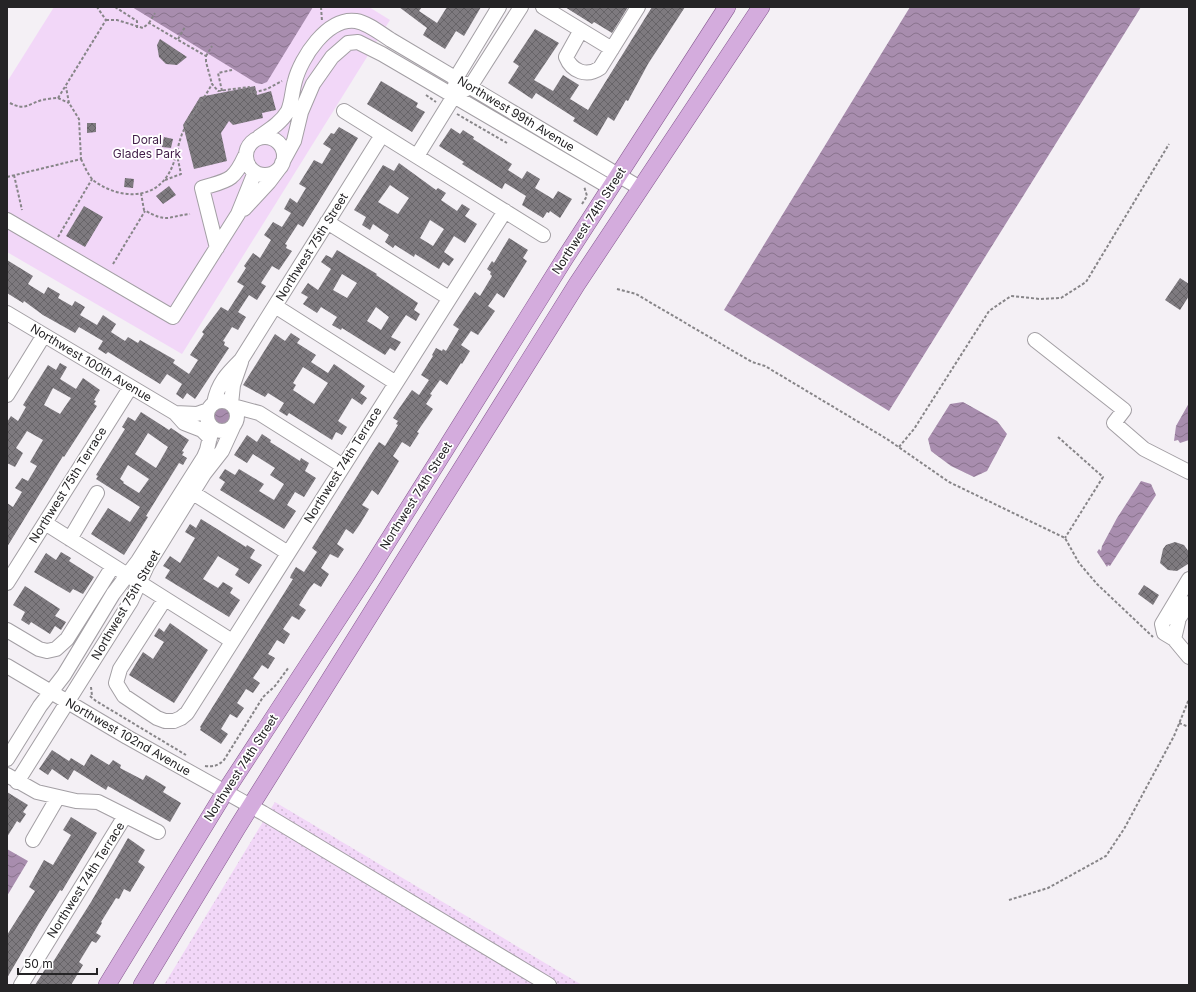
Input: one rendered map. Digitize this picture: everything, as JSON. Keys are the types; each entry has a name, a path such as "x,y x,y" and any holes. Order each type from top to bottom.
{"main road":[{"name":"Northwest 74th Street","path":"107,985 225,792 368,573 564,258 615,182 727,7"},
{"name":"Northwest 74th Street","path":"142,985 250,806 577,284 761,7"}],"street":[{"path":"454,96 470,87 521,7"},
{"path":"543,7 612,49"},
{"path":"581,30 566,57 572,66 580,72 587,74 593,73 600,68 638,7"},
{"path":"416,156 454,96 456,78 498,9 506,12 512,21"},
{"name":"Northwest 99th Avenue","path":"259,137 276,124 288,110 299,68 309,50 327,32 338,24 348,21 356,21 456,78 615,182"},
{"path":"382,54 391,40"},
{"name":"Northwest 99th Avenue","path":"238,214 269,182 281,166 294,141 306,98 321,71 332,57 348,43 358,42 382,54 454,96 615,182 640,188"},
{"path":"344,111 543,235"},
{"name":"Northwest 75th Street","path":"211,406 217,389 227,374 241,360 382,134"},
{"path":"217,248 202,188 230,179 235,175 249,145 259,137 271,137 280,144 284,157 281,166 267,175 255,172 250,168 245,156"},
{"path":"7,220 173,317 238,214 255,172"},
{"name":"Northwest 74th Terrace","path":"165,599 117,676 116,683 124,696 157,718 165,721 180,718 187,712 504,211"},
{"path":"327,222 449,298"},
{"path":"275,306 396,383"},
{"name":"Northwest 100th Avenue","path":"7,313 130,388 175,413 184,423 211,433"},
{"path":"7,395 44,336"},
{"path":"1035,340 1124,410 1114,423 1144,449 1189,472"},
{"name":"Northwest 75th Street","path":"232,405 233,385 241,360"},
{"name":"Northwest 75th Terrace","path":"7,583 130,388"},
{"path":"267,419 247,419 220,432 211,433 207,420 211,406 224,401 259,413 343,466"},
{"path":"232,405 237,413 234,425"},
{"name":"Northwest 100th Avenue","path":"175,413 197,414 211,406"},
{"name":"Northwest 75th Street","path":"7,759 51,692 64,675 107,604 147,566 193,493 222,451 234,425"},
{"name":"Northwest 75th Street","path":"12,778 68,702 123,614 134,579 204,457 211,433"},
{"path":"70,539 98,493"},
{"path":"193,493 288,553"},
{"path":"45,523 232,641"},
{"path":"7,630 39,649 47,651 56,650 67,639 113,566"},
{"path":"1189,579 1162,624 1164,633 1174,639 1189,657"},
{"path":"1174,639 1179,618 1189,603"},
{"path":"107,604 123,614"},
{"name":"Northwest 102nd Avenue","path":"7,666 250,806 549,985"},
{"path":"12,778 36,792 58,797 98,802 158,832"},
{"path":"33,840 58,797"},
{"name":"Northwest 74th Terrace","path":"21,985 125,816"}],"path":[{"path":"97,7 106,20"},
{"path":"117,8 136,21 137,28"},
{"path":"106,20 117,20 137,28 143,28 150,23 155,13"},
{"path":"58,98 106,20"},
{"path":"150,23 206,56"},
{"path":"178,39 185,27"},
{"path":"212,46 206,56 206,62 212,84 218,91 249,87 252,93 267,89 278,84 285,78"},
{"path":"222,90 218,73 232,70"},
{"path":"66,86 69,103 79,119 81,159 92,179 110,190 122,194 150,191 164,180 171,171 182,134 212,84"},
{"path":"425,94 512,145"},
{"path":"10,103 18,107 27,106 42,100 58,98 69,103"},
{"path":"899,448 914,429 989,311 1011,296 1040,299 1061,298 1086,282 1169,144"},
{"path":"164,180 181,174 177,154"},
{"path":"7,177 81,159"},
{"path":"14,175 22,210"},
{"path":"52,247 92,179"},
{"path":"579,210 587,196 584,185"},
{"path":"113,264 145,211 141,193"},
{"path":"145,211 163,219 190,214"},
{"path":"617,289 636,294 752,362 765,366 899,448 949,482 1065,538 1078,563 1097,584 1154,638"},
{"path":"1058,437 1103,477 1065,538"},
{"path":"204,766 212,767 220,765 263,697 275,686 291,664"},
{"path":"90,696 191,758"},
{"path":"1009,900 1048,888 1106,856 1124,829 1179,723 1189,699"},
{"path":"1179,723 1189,727"}],"green space":[{"name":"Doral Glades Park","path":"54,7 369,7 390,20 182,354 7,252 7,82"},
{"path":"275,802 582,985 164,985"}],"water":[{"path":"132,7 313,7 267,82 262,84 256,83"},
{"path":"910,7 1141,7 889,411 724,310"},
{"path":"963,402 997,421 1007,434 987,471 974,477 951,466 931,451 928,439 950,404"},
{"path":"1189,403 1189,440 1180,443 1178,440 1174,441 1176,426"},
{"path":"218,407 226,407 231,412 229,423 226,425 218,425 213,420 213,412"},
{"path":"1141,481 1151,484 1156,495 1110,566 1108,565 1107,567 1097,552 1099,549 1101,551 1102,546 1117,518"},
{"path":"7,849 28,861 7,896"}],"building":[{"path":"399,7 422,7 419,11 437,23 447,7 481,7 464,36 456,31 445,49 423,35 427,28"},
{"path":"565,7 628,7 612,33 594,22 592,24"},
{"path":"652,7 685,7 648,64 628,101 626,100 614,121 608,117 597,136 573,121 575,118 536,93 532,99 508,83 519,66 513,62 535,29 559,43 534,80 553,91 563,75 579,85 570,99 588,110"},
{"path":"160,39 187,57 177,65 166,64 159,57 157,45"},
{"path":"381,81 418,103 416,107 425,112 412,132 367,104"},
{"path":"255,86 257,95 271,91 276,110 262,113 263,118 233,125 229,121 221,133 227,161 194,169 183,125 200,97"},
{"path":"87,123 96,123 96,132 87,133"},
{"path":"339,127 358,138 303,227 298,224 285,244 287,245 286,248 292,251 279,270 272,266 261,283 266,286 257,300 249,295 238,312 246,317 238,330 232,327 223,341 225,342 224,345 229,348 195,399 187,393 183,399 176,394 182,384 167,374 160,384 108,352 106,354 98,349 103,341 79,327 75,333 43,315 24,301 23,303 7,293 7,260 33,276 28,284 44,294 48,287 60,294 58,298 72,306 75,301 85,307 80,315 97,325 103,315 116,324 111,332 125,341 128,337 138,343 140,340 175,360 173,363 189,374 198,360 190,355 204,334 202,332 221,307 228,311 244,286 237,282 246,268 244,266 253,253 260,258 271,240 264,235 273,222 282,227 291,213 284,209 290,198 297,203 306,188 299,184 314,160 322,164 331,149 323,144 331,133 334,134"},
{"path":"451,128 460,134 463,130 474,137 473,139 512,164 508,170 522,179 527,171 540,179 535,188 553,199 558,191 572,199 560,218 550,211 549,213 547,212 543,218 522,205 526,196 505,183 502,189 462,164 464,162 439,146"},
{"path":"164,137 173,139 171,148 162,147"},
{"path":"399,163 436,190 438,188 446,193 441,200 457,211 462,204 470,209 465,216 477,224 465,243 454,236 444,252 454,259 449,266 443,262 439,269 415,254 414,257 395,245 393,248 385,242 389,235 373,224 370,230 362,225 366,217 354,210 383,165 394,171","holes":["390,185 409,198 398,214 378,202","430,220 444,229 433,246 420,238"]},
{"path":"125,178 134,179 133,188 124,187"},
{"path":"169,186 176,195 163,204 156,196"},
{"path":"84,206 103,217 85,247 66,236"},
{"path":"509,238 528,250 523,258 527,261 504,298 497,293 488,306 495,311 478,335 471,331 461,345 470,351 447,385 440,380 430,394 432,395 426,404 433,409 417,432 419,433 410,447 402,442 393,456 399,461 385,484 378,495 372,490 362,505 369,509 360,524 353,534 346,529 337,544 344,549 338,558 330,554 321,568 329,574 321,587 314,583 309,589 299,605 306,610 299,620 292,616 283,629 290,634 284,644 277,640 268,654 275,658 268,669 262,665 253,678 260,683 253,693 246,689 237,703 244,708 237,718 230,714 221,729 228,734 221,744 200,730 200,727 293,579 290,578 296,567 304,572 317,552 312,548 371,454 379,442 385,446 398,425 396,424 398,421 393,418 398,410 412,390 419,395 429,380 421,375 433,356 432,355 436,348 446,351 459,329 453,325 475,292 480,296 492,276 490,274 491,272 487,269 492,261 494,263"},
{"path":"337,250 377,274 376,275 418,303 414,310 420,314 416,321 406,315 391,337 401,342 395,351 390,348 385,355 342,328 341,330 332,325 337,317 321,307 317,313 303,304 308,297 301,293 308,283 318,290 331,269 321,262 326,255 332,258","holes":["342,274 357,283 347,298 333,290","376,307 389,317 381,330 367,321"]},
{"path":"1180,278 1189,284 1189,296 1180,310 1165,300"},
{"path":"291,333 300,339 297,343 316,355 311,362 328,373 334,364 365,386 360,393 367,398 362,405 352,398 338,421 347,427 342,435 336,432 332,440 289,413 287,416 279,411 284,403 268,393 265,397 243,385 275,334 285,341","holes":["303,367 328,383 314,404 293,390 296,385 293,383"]},
{"path":"60,363 67,367 60,379 76,389 83,378 100,390 94,400 96,401 94,404 97,406 64,457 63,456 7,547 7,503 13,507 22,492 15,488 22,478 28,481 37,466 30,462 43,440 27,431 16,448 23,453 15,467 7,463 7,422 11,416 18,421 26,407 23,405 48,365 56,370","holes":["53,388 71,398 60,414 44,405"]},
{"path":"141,412 169,430 171,428 189,440 182,451 184,452 182,455 187,458 183,465 179,463 124,555 91,534 108,508 130,522 140,507 96,479 98,476 96,475 125,429 122,427 128,417 135,421","holes":["148,433 168,447 156,468 135,454","128,465 149,479 139,493 123,483 124,482 120,479"]},
{"path":"262,434 271,440 270,442 300,461 301,458 309,463 305,471 316,478 304,497 295,492 287,505 296,511 284,529 220,490 225,482 219,478 225,469 235,475 239,469 264,484 259,491 274,500 284,484 270,475 275,468 253,454 247,463 234,455 247,435 257,442"},
{"path":"201,519 246,547 247,545 255,550 250,558 262,565 249,584 235,575 239,569 218,556 203,579 218,588 223,582 233,588 230,593 240,600 229,617 165,578 170,570 163,566 170,556 180,563 195,538 185,532 190,524 196,528"},
{"path":"1175,542 1184,545 1189,552 1188,564 1177,571 1168,570 1160,563 1163,549 1166,545"},
{"path":"61,552 71,558 69,561 94,577 83,594 73,589 70,593 34,572 46,553 56,560"},
{"path":"1144,585 1159,595 1153,605 1138,594"},
{"path":"25,586 60,609 55,616 66,622 61,630 55,626 50,634 31,622 29,625 21,620 25,612 13,605"},
{"path":"170,623 208,650 174,703 129,675 143,652 153,659 164,642 154,636 159,628 164,632"},
{"path":"52,750 69,761 71,758 84,766 91,754 109,765 113,760 121,765 120,768 143,780 146,775 166,787 163,792 181,803 170,822 108,786 106,790 74,770 68,780 52,769 48,775 39,769"},
{"path":"7,792 28,805 23,812 26,814 20,823 17,821 7,837"},
{"path":"71,817 97,833 62,891 60,890 38,925 7,978 7,935 35,891 29,887 44,860 53,865 71,835 63,830"},
{"path":"128,838 145,850 138,862 145,867 130,892 124,889 119,899 116,898 96,933 101,936 96,943 92,941 79,962 83,965 71,985 35,985 51,960 53,962 91,902"}]}
